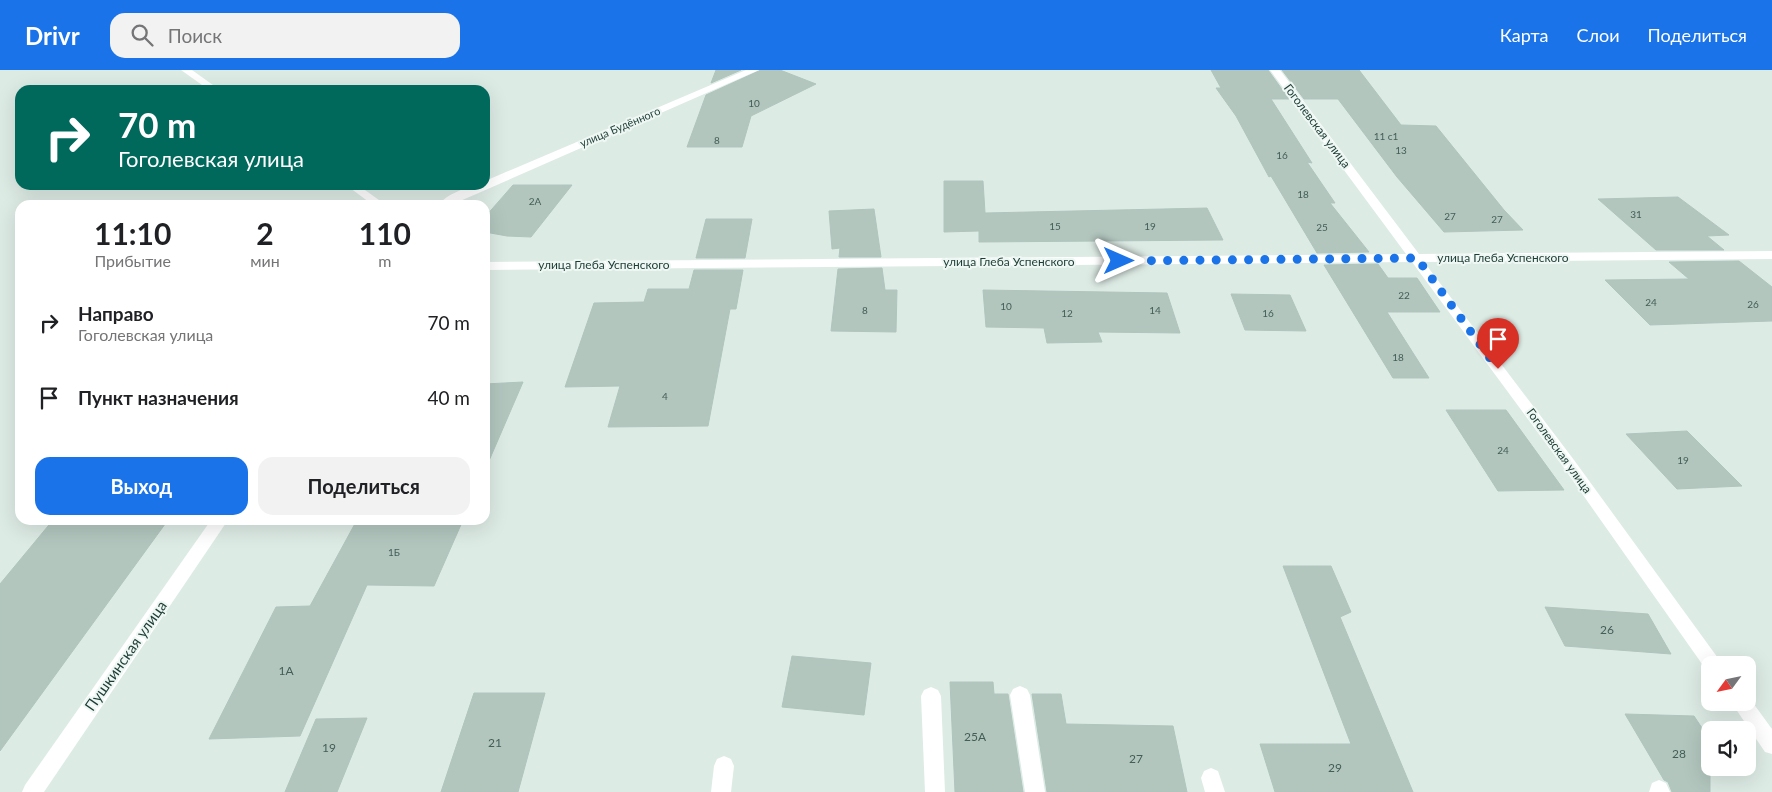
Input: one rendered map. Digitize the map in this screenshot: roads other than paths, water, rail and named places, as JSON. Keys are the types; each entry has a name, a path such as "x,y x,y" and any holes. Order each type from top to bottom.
{"street":[{"path":"186,70 208,85"},
{"name":"улица Будённого","path":"490,183 754,70"},
{"name":"Гоголевская улица","path":"1275,70 1417,258 1707,656"},
{"path":"358,190 373,200"},
{"name":"улица Будённого","path":"450,200 473,190"},
{"name":"улица Глеба Успенского","path":"490,266 1772,255"},
{"name":"Пушкинская улица","path":"32,792 217,525"},
{"path":"1020,695 1035,792"},
{"path":"931,696 935,792"},
{"path":"1747,711 1772,745"},
{"path":"721,792 724,766"}]}
